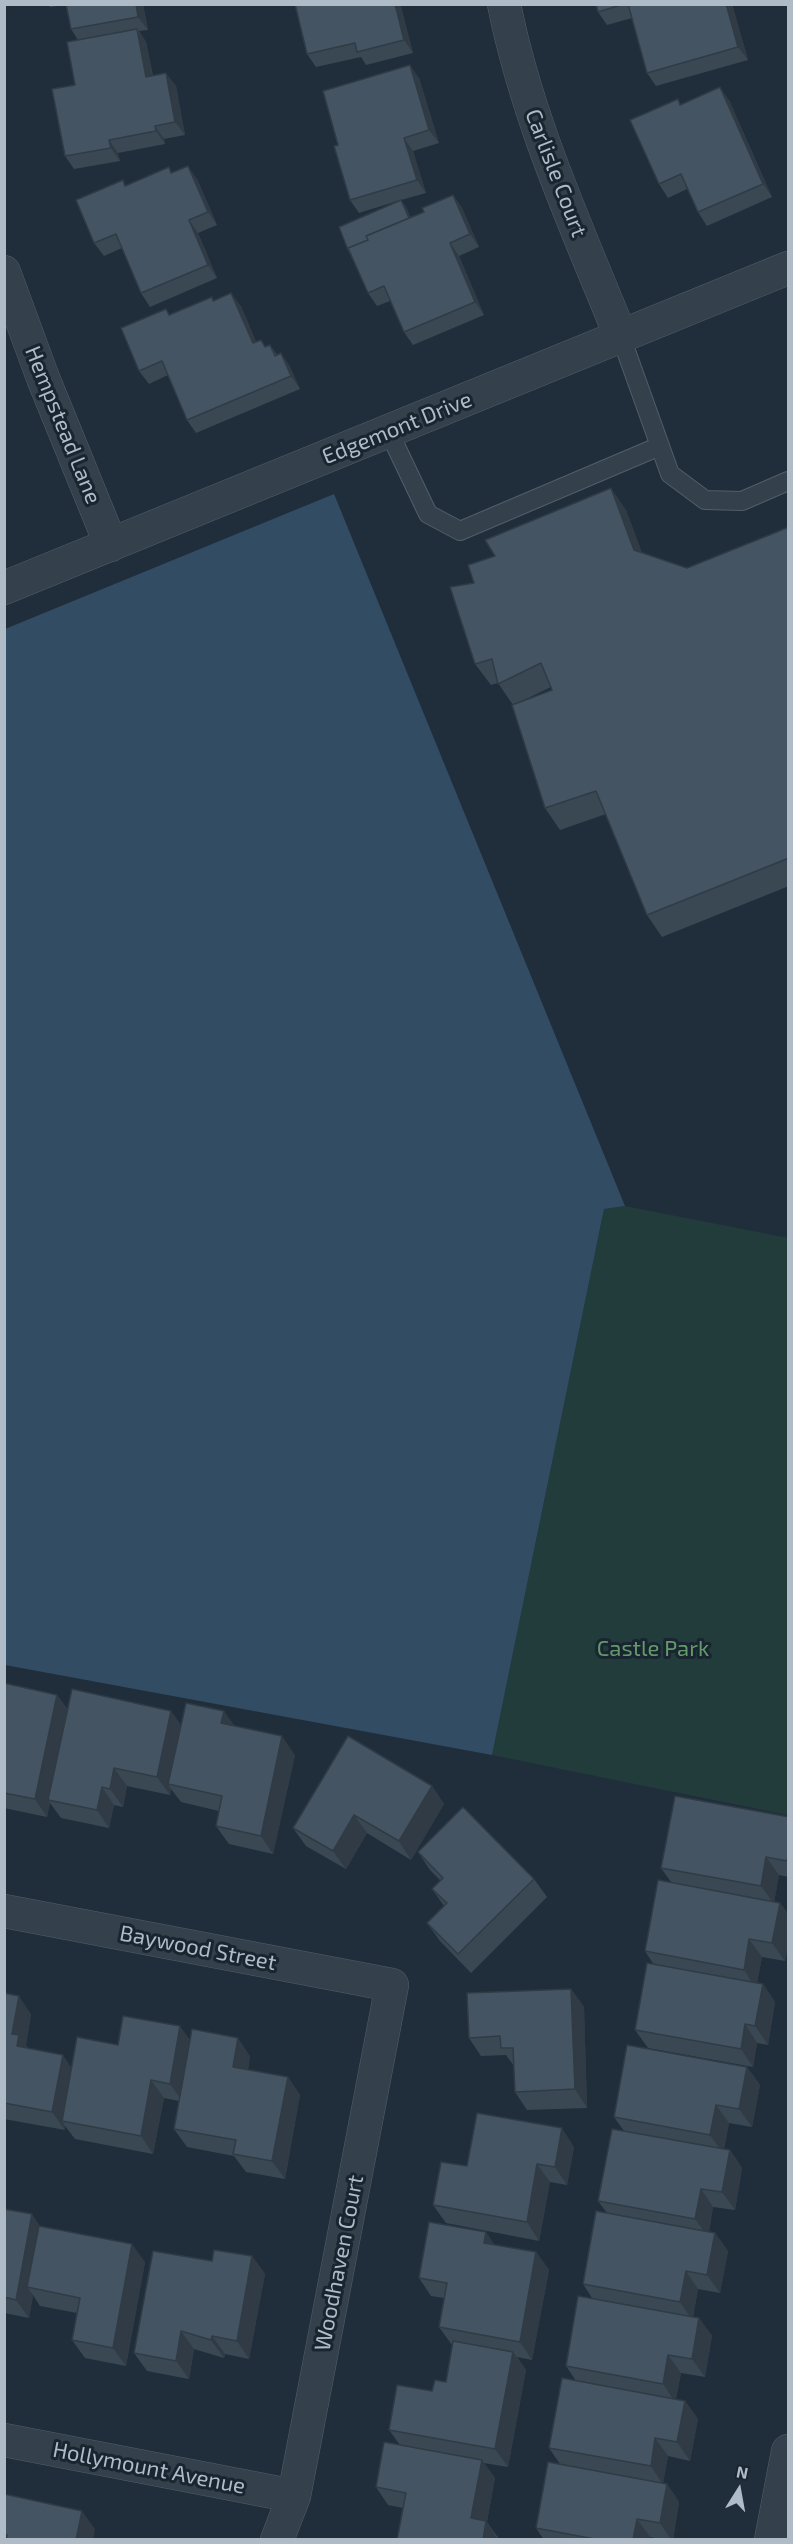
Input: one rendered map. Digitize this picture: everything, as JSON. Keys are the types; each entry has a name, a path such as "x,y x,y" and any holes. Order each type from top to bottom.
{"street":[{"name":"Carlisle Court","path":"504,4 513,48 541,140 621,337"},
{"name":"Edgemont Drive","path":"4,588 789,268"},
{"name":"Hempstead Lane","path":"4,272 43,378 111,545"},
{"name":"Baywood Street","path":"4,1911 393,1985"},
{"name":"Woodhaven Court","path":"277,2540 294,2496 393,1985"},
{"name":"Hollymount Avenue","path":"4,2440 294,2496"},
{"path":"771,2540 789,2451"}],"lane":[{"path":"621,337 670,474 705,500 742,501 789,481"},
{"path":"389,432 429,514 460,531 660,446"}],"green space":[{"name":"Castle Park","path":"625,1206 788,1238 788,1815 492,1755 604,1209"}],"water":[{"path":"334,494 625,1206 604,1209 492,1755 5,1665 5,629"}],"building":[{"path":"66,4 136,4 138,17 71,29"},
{"path":"295,4 395,4 404,40 357,52 355,43 307,54"},
{"path":"596,4 624,4 598,12"},
{"path":"628,4 726,4 738,47 647,73"},
{"path":"137,29 146,77 166,73 175,122 155,126 156,131 109,140 111,148 65,156 52,89 75,85 67,42"},
{"path":"410,65 429,130 404,138 417,180 350,200 334,146 338,145 323,91"},
{"path":"720,87 763,184 698,212 681,174 659,184 630,120 678,99 680,105"},
{"path":"188,166 208,212 189,220 208,265 141,293 116,234 94,243 76,200 123,180 125,186 169,167 171,173"},
{"path":"453,195 470,234 450,243 475,302 404,332 384,286 368,293 348,248 368,240 366,236 424,212 422,208"},
{"path":"401,200 409,218 366,236 368,240 348,250 339,227"},
{"path":"231,293 253,343 261,340 265,347 270,345 275,356 281,353 291,376 187,420 162,361 139,371 121,328 166,309 169,315 212,297 213,301"},
{"path":"611,488 634,550 687,568 789,527 789,858 647,915 596,791 545,808 512,705 552,690 541,663 498,684 492,659 475,664 450,587 474,583 468,565 495,556 485,540"},
{"path":"4,1683 57,1695 35,1799 4,1793"},
{"path":"72,1689 171,1711 157,1777 114,1768 110,1789 102,1787 97,1810 48,1800"},
{"path":"186,1703 224,1711 221,1723 282,1736 261,1836 216,1826 222,1796 168,1784"},
{"path":"348,1736 432,1786 399,1841 354,1815 333,1851 293,1828"},
{"path":"675,1796 789,1817 787,1861 766,1857 761,1886 661,1868"},
{"path":"463,1807 534,1879 458,1954 427,1923 447,1903 432,1889 443,1878 418,1852"},
{"path":"658,1880 780,1903 772,1943 749,1939 744,1970 645,1951"},
{"path":"647,1963 763,1984 755,2026 745,2024 741,2049 635,2030"},
{"path":"571,1989 575,2089 515,2092 513,2048 501,2048 500,2036 469,2038 467,1993"},
{"path":"4,1993 19,1996 12,2034 19,2035 17,2046 63,2055 52,2112 4,2103"},
{"path":"123,2016 180,2026 170,2084 151,2080 141,2136 62,2121 77,2037 118,2045"},
{"path":"192,2029 238,2038 233,2067 288,2077 272,2161 233,2154 236,2140 174,2129"},
{"path":"627,2045 747,2067 739,2109 716,2105 710,2135 614,2117"},
{"path":"477,2113 562,2128 555,2167 537,2164 527,2222 433,2205 441,2162 467,2166"},
{"path":"612,2129 730,2150 722,2192 701,2189 695,2219 598,2201"},
{"path":"4,2209 32,2214 16,2300 4,2297"},
{"path":"596,2211 715,2233 707,2275 686,2271 680,2302 583,2284"},
{"path":"429,2222 486,2232 484,2243 536,2252 520,2342 439,2327 447,2283 419,2278"},
{"path":"39,2226 132,2244 113,2348 72,2340 80,2298 27,2287"},
{"path":"214,2250 252,2256 237,2341 212,2336 211,2340 181,2331 176,2361 134,2353 153,2251 212,2261"},
{"path":"578,2296 699,2318 692,2359 668,2355 663,2384 566,2366"},
{"path":"453,2341 513,2352 495,2449 389,2430 397,2385 432,2391 435,2380 446,2382"},
{"path":"562,2378 685,2401 677,2442 655,2438 651,2466 549,2448"},
{"path":"384,2442 482,2460 471,2518 486,2521 483,2540 397,2540 406,2493 376,2487"},
{"path":"548,2462 667,2484 660,2523 637,2519 633,2540 600,2540 536,2528"},
{"path":"4,2494 82,2511 76,2540 6,2540"}]}
